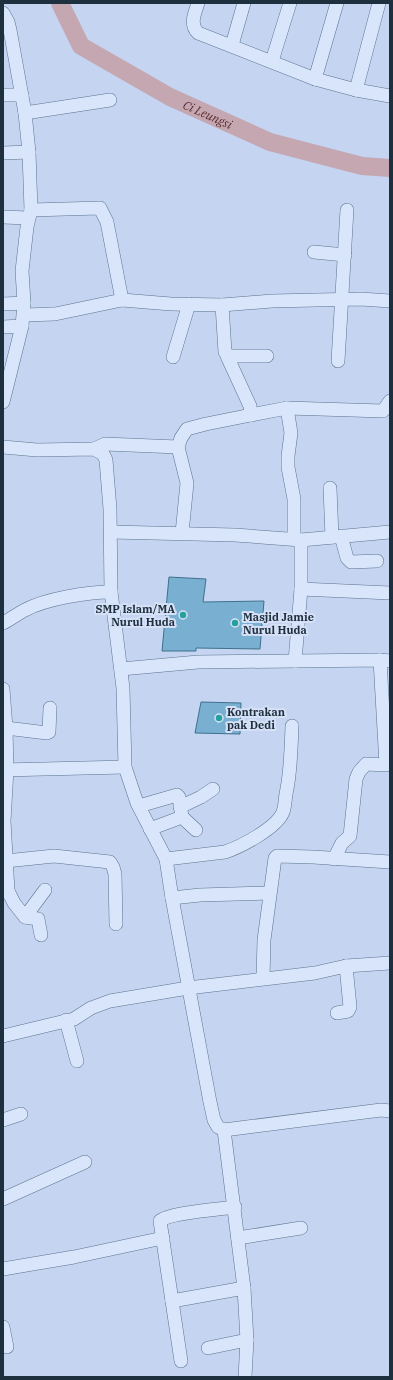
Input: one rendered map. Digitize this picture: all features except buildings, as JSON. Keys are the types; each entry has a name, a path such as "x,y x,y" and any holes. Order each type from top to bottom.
{"street":[{"path":"198,3 193,18 195,30 198,33 315,79 356,90 390,96"},
{"path":"232,46 244,3"},
{"path":"272,61 290,3"},
{"path":"315,79 337,3"},
{"path":"356,90 379,3"},
{"path":"3,13 10,30 25,113 29,152 29,214 22,271 23,315 3,402"},
{"path":"3,95 22,95"},
{"path":"25,113 110,100"},
{"path":"3,153 29,152"},
{"path":"3,217 100,208 107,222 122,300"},
{"path":"338,361 347,210"},
{"path":"314,252 345,255"},
{"path":"3,327 23,315 55,314 122,300 171,304 222,305 272,300 342,299 390,301"},
{"path":"3,304 23,315"},
{"path":"173,357 189,304"},
{"path":"222,305 225,352 250,406 252,415"},
{"path":"227,356 267,356"},
{"path":"287,408 292,433 288,456 288,467 294,499 301,589 295,661"},
{"path":"182,533 187,483 178,447 181,438 187,429 287,408 388,408"},
{"path":"3,447 36,450 94,449 105,444 178,447"},
{"path":"94,449 103,454 106,460 110,532 111,592 124,704 125,767 138,806 166,859 188,988 214,1120 218,1127 224,1130 381,1110 390,1111"},
{"path":"330,488 337,536 347,558 350,562 377,560"},
{"path":"110,532 265,536 297,539 390,532"},
{"path":"301,589 390,593"},
{"path":"3,623 36,605 90,592 111,592"},
{"path":"120,669 198,662 385,660 388,765 366,764 359,772 356,779 350,836 342,843 334,859"},
{"path":"3,688 6,728 4,822 6,861 5,891 25,917 38,919 41,935"},
{"path":"6,728 47,733 49,732 50,708"},
{"path":"166,859 224,852 233,849 249,842 276,821 283,812 291,771 292,726"},
{"path":"5,770 125,767"},
{"path":"150,829 181,812 214,789"},
{"path":"138,806 176,795 179,797 181,812 196,830"},
{"path":"6,861 54,856 110,862 115,874 116,924"},
{"path":"262,978 269,893 274,859 276,857 390,862"},
{"path":"25,917 45,890"},
{"path":"172,898 200,895 269,893"},
{"path":"3,1036 74,1019 96,1006 110,1001 188,988 262,978 315,973 346,966 390,963"},
{"path":"337,1013 348,1011 350,1009 346,966"},
{"path":"66,1020 77,1061"},
{"path":"3,1120 21,1114"},
{"path":"224,1130 235,1207 244,1288 247,1340 245,1377"},
{"path":"3,1199 85,1162"},
{"path":"181,1361 160,1223 162,1219 235,1207"},
{"path":"238,1238 301,1228"},
{"path":"3,1269 74,1257 163,1238"},
{"path":"172,1301 244,1288"},
{"path":"3,1327 8,1347"},
{"path":"208,1348 247,1340"}],"waterway":[{"name":"Ci Leungsi","path":"60,3 81,46 170,97 270,142 362,166 390,168"}],"place":[{"name":"SMP Islam/MA Nurul Huda","path":"183,615"},
{"name":"Masjid Jamie Nurul Huda","path":"235,623"},
{"name":"Kontrakan pak Dedi","path":"219,718"}]}
